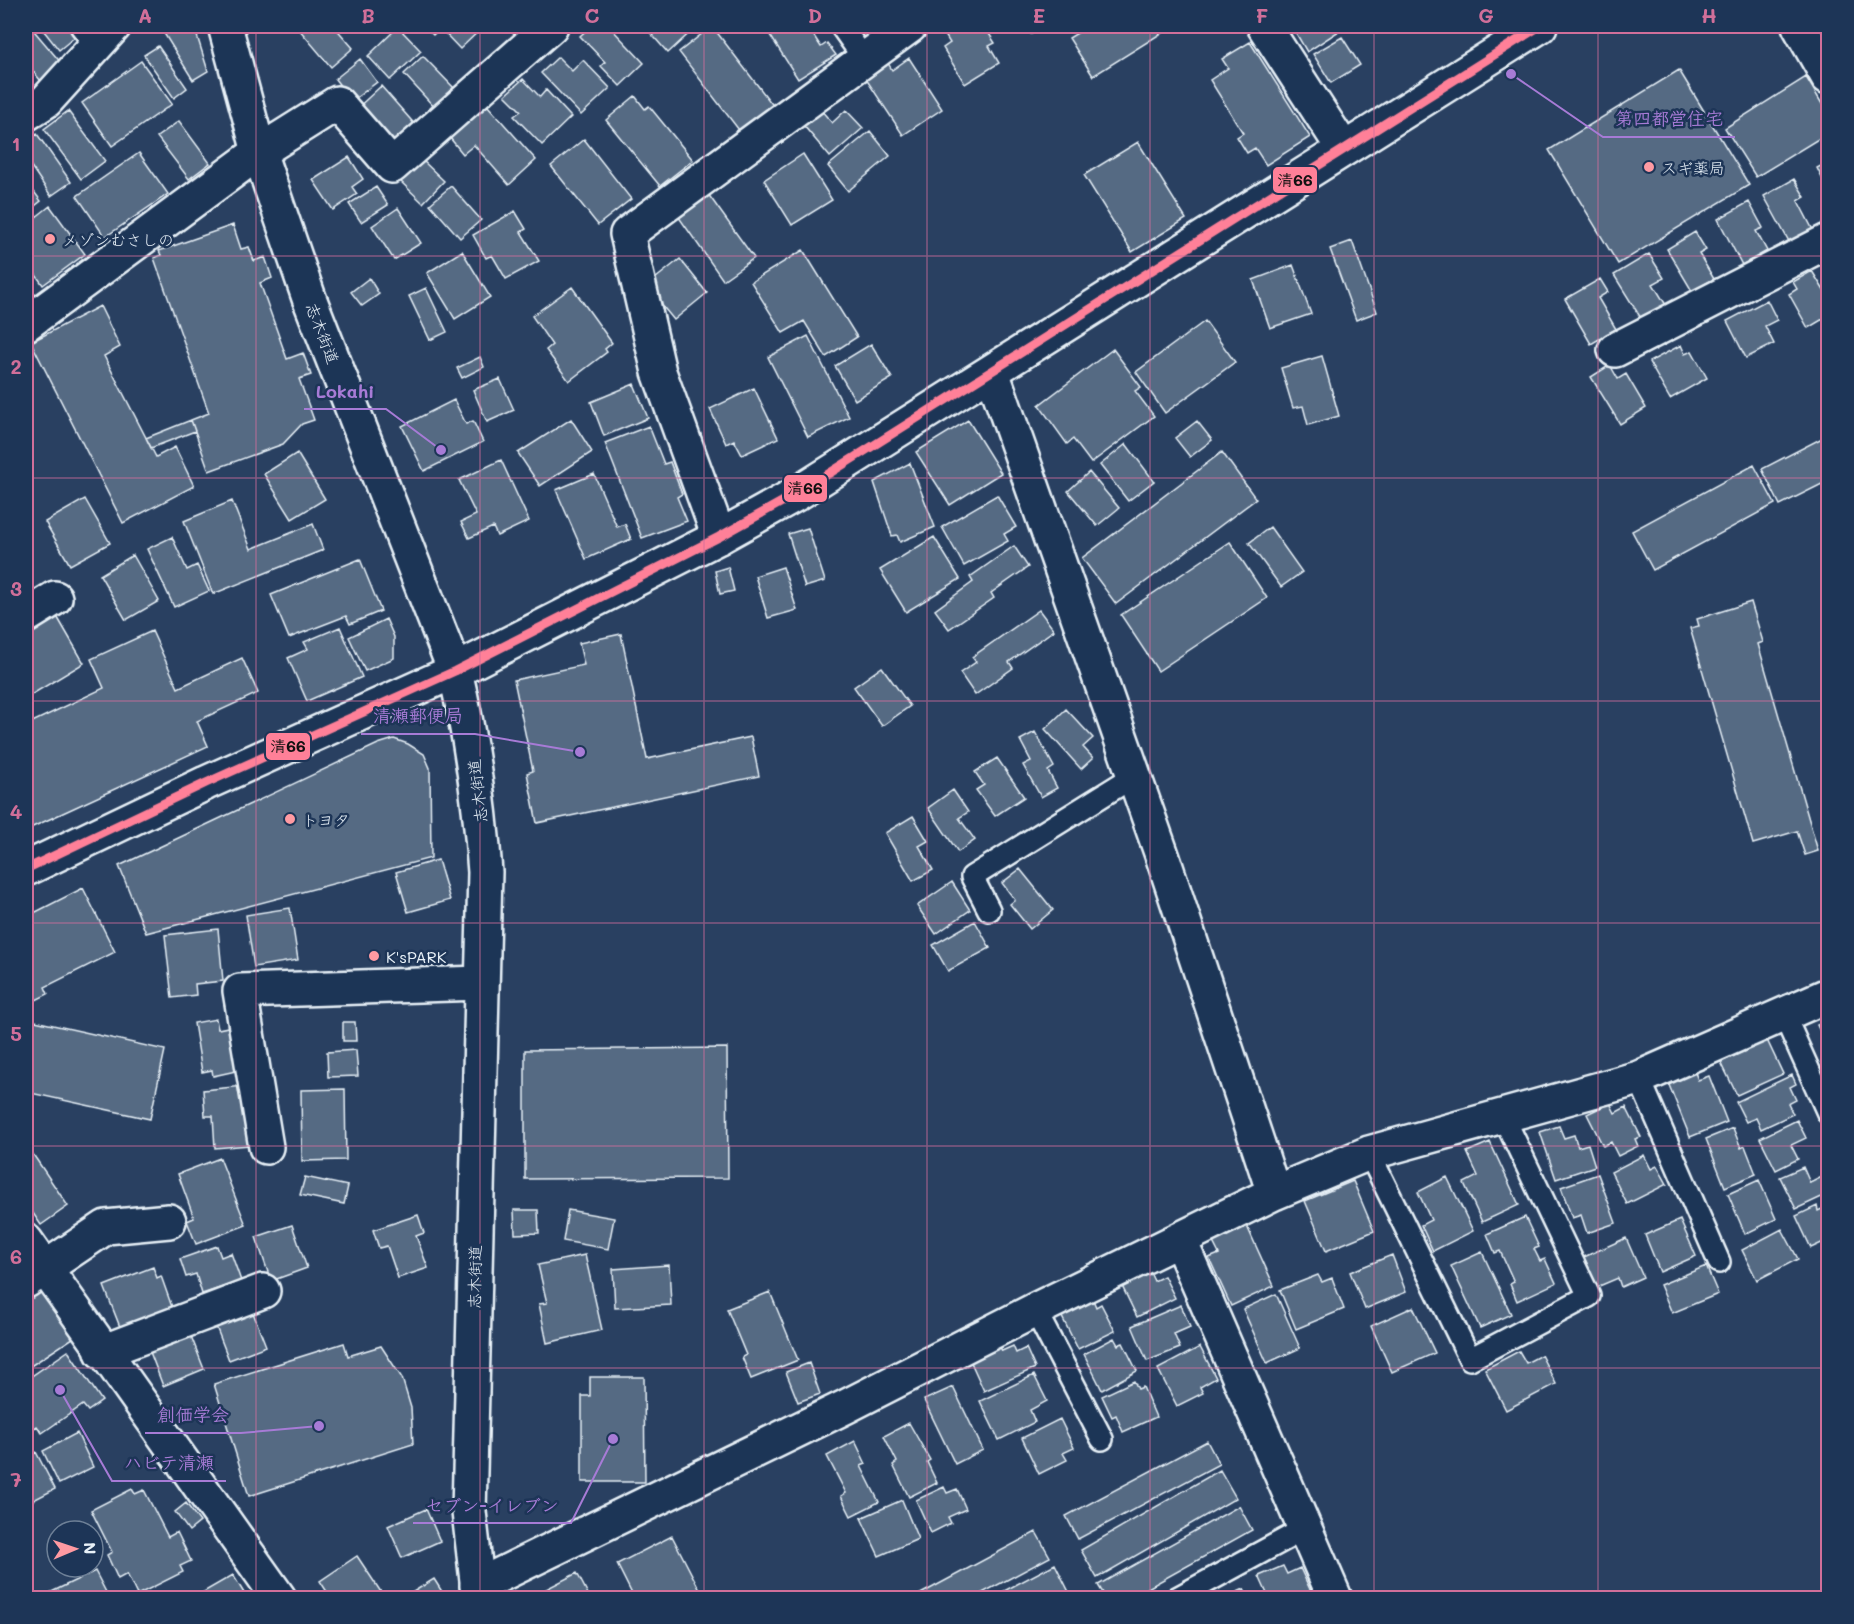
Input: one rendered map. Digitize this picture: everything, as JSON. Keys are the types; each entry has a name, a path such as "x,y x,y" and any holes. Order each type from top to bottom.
{"street":[{"name":"志木街道","path":"225,26 259,152 309,298 455,671 469,732 480,800 485,872 469,1512 478,1592"},
{"path":"26,324 259,152 338,104 392,166 551,26"},
{"path":"719,537 659,372 627,234 910,26"},
{"path":"1264,26 1343,148"},
{"path":"26,869 206,783 455,671 719,537 798,493 1540,26"},
{"path":"1799,26 1828,77"},
{"path":"26,114 46,100 97,33"},
{"path":"1616,350 1828,242"},
{"path":"992,372 1134,776 1274,1193"},
{"path":"26,616 55,598"},
{"path":"266,1147 240,991 482,983"},
{"path":"478,1592 1035,1310 1274,1193 1369,1153 1504,1118 1639,1078 1828,995"},
{"path":"35,1275 106,1227 170,1221"},
{"path":"26,1241 35,1275 102,1352 279,1599"},
{"path":"1180,1241 1335,1599"},
{"path":"102,1352 263,1291"}],"lane":[{"path":"841,26 865,60"},
{"path":"989,910 972,877 1134,776"},
{"path":"1784,1016 1828,1113"},
{"path":"1639,1078 1719,1262"},
{"path":"1369,1153 1470,1359 1589,1296 1504,1118"},
{"path":"1035,1310 1102,1439"},
{"path":"1177,1599 1306,1528"}],"building":[{"path":"26,26 30,26 62,64 41,81 26,63"},
{"path":"40,26 67,26 76,36 59,50"},
{"path":"152,26 194,26 208,71 193,80 162,30 157,33"},
{"path":"301,26 334,26 353,48 331,67 298,28"},
{"path":"424,26 483,27 460,49 440,28 433,35"},
{"path":"591,26 609,26 644,63 620,86 601,66 605,62 580,36"},
{"path":"651,26 697,26 668,53 647,29"},
{"path":"712,26 775,108 742,134 679,52"},
{"path":"777,26 810,26 808,27 821,47 827,43 836,55 798,79 768,32"},
{"path":"984,26 995,43 989,46 999,63 965,84 943,48 950,43 940,27"},
{"path":"1027,26 1051,26 1031,34"},
{"path":"1082,26 1173,26 1093,76 1069,38 1084,29"},
{"path":"1297,26 1340,26 1342,29 1307,52 1293,28"},
{"path":"398,27 421,51 390,80 368,56"},
{"path":"1342,37 1360,65 1331,83 1313,54"},
{"path":"1250,42 1310,137 1266,165 1255,148 1247,153 1237,137 1243,133 1210,80 1228,68 1222,59"},
{"path":"158,46 187,88 174,98 144,55"},
{"path":"423,56 455,89 435,108 404,74"},
{"path":"558,57 572,71 583,60 610,88 581,115 541,73"},
{"path":"909,58 942,109 903,135 866,79 888,63 892,70"},
{"path":"360,59 377,82 352,101 335,79"},
{"path":"141,61 172,104 112,146 82,103"},
{"name":"スギ薬局","path":"1679,70 1749,185 1618,264 1549,150"},
{"path":"1806,77 1828,114 1828,133 1756,177 1725,128"},
{"path":"523,79 540,97 546,90 571,117 542,145 514,116 521,111 505,95"},
{"path":"381,86 418,128 391,152 354,111"},
{"path":"635,96 645,109 649,106 693,160 660,186 606,120"},
{"path":"487,105 536,160 509,185 474,145 463,154 450,138"},
{"path":"821,110 832,123 846,110 863,128 830,157 804,126"},
{"path":"68,111 105,161 81,179 44,129"},
{"path":"179,121 210,163 189,179 157,137"},
{"path":"870,131 890,156 848,191 828,166"},
{"path":"37,134 71,182 51,196 26,159 26,143"},
{"path":"584,139 631,199 598,225 551,166"},
{"path":"1138,142 1186,219 1132,252 1084,175"},
{"path":"139,153 168,194 105,237 77,196"},
{"path":"803,154 832,200 792,225 764,180"},
{"path":"349,157 363,179 352,187 357,194 333,210 313,180"},
{"path":"420,158 444,181 423,203 399,180"},
{"path":"1828,162 1828,190 1817,168"},
{"path":"1794,179 1805,197 1798,201 1814,232 1791,245 1764,196"},
{"path":"26,181 41,201 26,213"},
{"path":"451,186 481,220 460,238 430,204"},
{"path":"376,187 388,205 361,222 349,204"},
{"path":"708,194 754,258 723,280 678,216"},
{"path":"1749,202 1763,228 1756,231 1767,251 1742,265 1718,219"},
{"name":"メゾンむさしの","path":"50,206 85,254 43,285 26,261 26,225"},
{"path":"398,208 421,243 394,260 372,226"},
{"path":"515,211 526,229 521,232 539,261 506,279 492,255 486,258 473,235"},
{"path":"233,225 241,249 249,247 254,261 265,257 272,278 260,283 287,359 303,353 311,375 299,379 314,420 302,424 283,444 209,471 191,420 209,413 154,258 161,255 159,251"},
{"path":"1695,232 1706,250 1699,254 1714,279 1692,291 1667,249"},
{"path":"1352,241 1377,312 1356,320 1330,249"},
{"path":"803,250 857,337 826,357 804,321 783,333 751,282"},
{"path":"462,251 490,297 455,319 427,273"},
{"path":"1649,254 1664,278 1653,284 1666,305 1642,320 1614,275"},
{"path":"680,259 707,293 674,320 646,286"},
{"path":"1293,265 1311,314 1270,328 1253,280"},
{"path":"1812,271 1828,297 1828,316 1808,328 1789,294 1797,289 1793,282"},
{"path":"369,278 379,294 362,306 351,292"},
{"path":"1600,279 1608,292 1598,298 1616,329 1591,344 1565,299"},
{"path":"572,287 612,343 605,349 607,352 569,381 546,350 552,345 532,316"},
{"path":"426,288 447,332 430,340 409,296"},
{"path":"1767,300 1777,320 1765,326 1774,344 1746,358 1727,321"},
{"path":"100,306 120,347 104,356 156,457 175,447 194,486 123,523 31,342"},
{"path":"1205,321 1235,362 1165,413 1136,372"},
{"path":"808,336 849,417 808,437 768,357"},
{"path":"871,344 892,378 855,400 835,366"},
{"path":"1681,345 1685,354 1692,351 1707,378 1670,399 1649,362"},
{"path":"1113,349 1141,387 1135,391 1154,416 1091,463 1073,439 1067,444 1039,405"},
{"path":"1322,356 1339,416 1308,425 1303,406 1293,408 1281,368"},
{"path":"480,357 484,367 462,378 457,368"},
{"path":"1610,365 1618,379 1626,374 1646,408 1620,424 1591,377"},
{"path":"500,379 514,410 487,422 473,390"},
{"path":"634,384 648,418 604,436 591,402"},
{"path":"754,388 778,438 742,455 734,440 726,444 710,409"},
{"path":"454,400 466,424 473,421 483,442 424,471 402,426"},
{"path":"571,419 592,452 540,486 518,453"},
{"path":"191,420 195,431 151,448 146,438"},
{"path":"968,420 1001,473 950,505 916,452"},
{"path":"1197,421 1212,440 1190,457 1175,438"},
{"path":"649,426 664,464 670,462 682,494 677,497 687,521 642,538 605,443"},
{"path":"1828,435 1828,481 1780,505 1762,469"},
{"path":"1126,444 1154,481 1128,501 1100,465"},
{"path":"1222,452 1256,499 1116,604 1082,558"},
{"path":"297,453 325,499 292,519 264,474"},
{"path":"501,460 529,521 497,536 493,527 469,538 461,522 476,515 459,480"},
{"path":"910,463 935,527 900,542 897,535 892,536 874,482"},
{"path":"1754,465 1775,504 1653,570 1632,531"},
{"path":"1089,472 1119,508 1097,526 1068,491"},
{"path":"594,474 617,527 625,524 631,539 586,559 556,490"},
{"path":"997,495 1016,527 1004,534 1008,541 964,566 942,527"},
{"path":"85,499 110,543 70,565 45,522"},
{"path":"232,501 251,549 313,524 323,550 213,594 184,521"},
{"path":"1270,527 1302,572 1281,587 1249,543"},
{"path":"808,528 825,581 805,587 788,534"},
{"path":"172,537 187,570 197,565 209,591 174,607 147,549"},
{"path":"934,537 960,579 906,612 880,570"},
{"path":"1230,542 1267,598 1158,671 1121,615"},
{"path":"1014,546 1028,567 991,593 994,598 949,629 935,610 973,582 970,577"},
{"path":"133,555 159,601 126,620 100,575"},
{"path":"360,559 381,611 350,624 346,616 289,638 271,595"},
{"path":"728,567 734,591 720,594 715,571"},
{"path":"783,567 797,610 768,618 755,576"},
{"path":"1751,602 1763,642 1758,644 1818,851 1805,855 1797,831 1753,844 1690,628 1699,626 1697,619"},
{"path":"1039,610 1054,630 1009,662 1013,668 975,695 960,673 976,662 972,657"},
{"path":"55,613 84,663 26,698 26,630"},
{"path":"386,619 394,637 394,658 365,671 349,637"},
{"path":"340,627 362,677 307,701 288,658 308,649 304,642"},
{"path":"152,631 178,688 242,658 258,693 197,721 208,746 26,830 26,725 104,688 91,659"},
{"path":"621,634 647,759 751,737 759,776 537,823 527,773 533,771 514,680 584,665 579,643"},
{"path":"882,667 910,706 882,726 854,687"},
{"path":"1066,709 1093,738 1083,747 1093,758 1081,769 1045,729"},
{"path":"1035,732 1054,767 1048,771 1057,788 1041,797 1023,765 1031,761 1020,740"},
{"path":"394,739 424,754 430,768 431,858 146,933 119,866 378,744"},
{"path":"997,758 1024,797 995,816 976,790 984,785 975,772"},
{"path":"953,790 968,812 959,818 975,840 958,852 928,808"},
{"path":"913,816 928,841 919,846 933,870 913,881 885,833"},
{"path":"438,860 450,900 408,912 396,872"},
{"path":"1020,869 1053,910 1030,929 1010,904 1015,900 1002,883"},
{"path":"952,882 970,910 936,934 917,906"},
{"path":"83,888 115,952 45,987 48,994 26,1005 26,917"},
{"path":"290,908 298,960 254,967 246,915"},
{"path":"975,921 990,948 948,971 933,945"},
{"path":"218,929 223,981 195,984 196,995 172,998 165,935"},
{"path":"26,1019 165,1050 150,1119 26,1092"},
{"path":"216,1019 218,1029 228,1027 236,1071 213,1076 212,1070 202,1072 194,1023"},
{"path":"1828,1020 1828,1048 1817,1025"},
{"path":"343,1022 355,1022 356,1041 343,1041"},
{"path":"1767,1040 1783,1074 1737,1095 1721,1062"},
{"path":"727,1048 728,1178 525,1179 525,1050"},
{"path":"356,1050 358,1076 328,1077 327,1052"},
{"path":"1694,1070 1698,1080 1709,1076 1727,1122 1690,1137 1667,1080"},
{"path":"1792,1075 1796,1084 1790,1087 1796,1100 1788,1104 1793,1114 1761,1129 1756,1118 1746,1122 1736,1102"},
{"path":"244,1086 249,1145 215,1148 213,1116 205,1116 203,1090"},
{"path":"345,1089 346,1160 302,1161 301,1090"},
{"path":"1610,1103 1615,1113 1626,1107 1641,1137 1635,1139 1638,1146 1618,1156 1611,1142 1603,1146 1587,1114"},
{"path":"1797,1120 1806,1138 1791,1145 1798,1159 1776,1170 1760,1138"},
{"path":"1559,1126 1564,1138 1574,1135 1578,1147 1588,1144 1595,1166 1556,1179 1540,1132"},
{"path":"1733,1128 1741,1148 1745,1146 1756,1174 1725,1187 1706,1139"},
{"path":"1490,1142 1519,1205 1482,1222 1464,1183 1478,1176 1467,1152"},
{"path":"26,1144 68,1206 41,1225 26,1203"},
{"path":"1644,1155 1651,1169 1657,1166 1667,1184 1627,1204 1611,1172"},
{"path":"220,1158 246,1225 196,1244 187,1221 194,1218 178,1174"},
{"path":"1803,1167 1810,1183 1828,1174 1828,1194 1796,1209 1780,1177"},
{"path":"1598,1174 1616,1223 1587,1233 1581,1215 1572,1218 1561,1187"},
{"path":"305,1177 348,1186 344,1204 300,1195"},
{"path":"1447,1177 1473,1231 1433,1251 1421,1225 1431,1220 1418,1192"},
{"path":"1759,1180 1776,1219 1745,1234 1728,1194"},
{"path":"1353,1181 1374,1231 1326,1251 1305,1201"},
{"path":"1817,1206 1818,1211 1828,1206 1828,1240 1811,1248 1796,1216"},
{"path":"514,1210 538,1210 539,1233 515,1234"},
{"path":"568,1210 614,1218 608,1249 563,1241"},
{"path":"418,1215 424,1233 416,1236 428,1268 398,1278 387,1246 379,1248 373,1230"},
{"path":"1525,1217 1539,1247 1534,1249 1540,1261 1545,1259 1556,1283 1517,1301 1510,1284 1514,1282 1500,1251 1495,1253 1487,1234"},
{"path":"1680,1220 1696,1256 1660,1272 1645,1235"},
{"path":"1246,1224 1274,1286 1231,1306 1209,1258 1219,1254 1212,1240"},
{"path":"292,1225 307,1268 271,1281 256,1237"},
{"path":"1782,1229 1798,1259 1757,1280 1742,1250"},
{"path":"1626,1238 1643,1277 1621,1287 1618,1278 1597,1287 1584,1257"},
{"path":"217,1246 221,1257 231,1253 241,1281 202,1294 196,1274 186,1277 180,1259"},
{"path":"1482,1252 1511,1314 1480,1328 1451,1266"},
{"path":"585,1255 602,1330 547,1343 539,1304 547,1303 538,1265"},
{"path":"1392,1255 1406,1292 1365,1309 1350,1272"},
{"path":"669,1265 671,1305 615,1308 613,1269"},
{"path":"1706,1266 1718,1294 1672,1313 1660,1285"},
{"path":"153,1267 157,1278 161,1276 172,1307 120,1327 104,1286"},
{"path":"1148,1268 1154,1281 1164,1276 1175,1298 1137,1317 1120,1282"},
{"path":"1318,1275 1322,1282 1332,1278 1344,1309 1296,1329 1280,1290"},
{"path":"39,1287 73,1338 26,1369 26,1297"},
{"path":"770,1292 798,1360 751,1379 742,1357 746,1355 727,1309"},
{"path":"1276,1294 1300,1348 1267,1363 1243,1309"},
{"path":"1091,1295 1096,1307 1101,1304 1115,1331 1078,1349 1059,1311"},
{"path":"1181,1305 1190,1327 1174,1334 1180,1348 1147,1361 1132,1326"},
{"path":"1413,1307 1435,1353 1392,1372 1371,1326"},
{"path":"252,1310 266,1346 229,1360 215,1324"},
{"path":"191,1336 204,1369 163,1386 150,1352"},
{"path":"1114,1338 1118,1345 1123,1343 1137,1371 1102,1390 1084,1354"},
{"path":"344,1343 348,1356 381,1346 402,1378 411,1408 413,1444 249,1496 214,1384"},
{"path":"999,1345 1002,1351 1013,1346 1016,1353 1026,1348 1035,1368 984,1391 969,1358"},
{"path":"1200,1347 1216,1378 1200,1387 1203,1393 1177,1406 1158,1369"},
{"path":"68,1351 102,1401 88,1411 83,1405 42,1433 37,1426 26,1434 26,1380"},
{"path":"1519,1351 1526,1363 1541,1355 1556,1384 1506,1410 1485,1369"},
{"path":"809,1363 820,1394 798,1402 786,1372"},
{"path":"1034,1375 1047,1401 1030,1410 1035,1422 999,1440 980,1401"},
{"path":"590,1377 644,1377 645,1482 582,1482 582,1396 590,1396"},
{"path":"1134,1381 1138,1389 1143,1387 1156,1417 1123,1432 1116,1415 1112,1417 1102,1396"},
{"path":"953,1387 983,1450 955,1464 924,1400"},
{"path":"1060,1419 1074,1448 1063,1453 1067,1460 1039,1474 1022,1438"},
{"path":"909,1423 930,1460 927,1462 937,1483 909,1497 893,1465 897,1462 884,1436"},
{"path":"77,1433 93,1467 59,1484 43,1451"},
{"path":"855,1441 866,1464 861,1466 879,1502 851,1516 841,1496 846,1493 827,1456"},
{"path":"1207,1441 1219,1464 1078,1539 1066,1516"},
{"path":"36,1452 55,1489 26,1504 26,1458"},
{"path":"1220,1470 1236,1498 1097,1578 1081,1550"},
{"path":"944,1487 947,1493 957,1489 966,1509 948,1517 951,1523 931,1533 916,1500"},
{"path":"132,1489 135,1494 144,1490 168,1537 177,1532 191,1561 180,1566 183,1572 137,1595 127,1574 118,1579 107,1555 112,1552 105,1538 105,1519 96,1519 91,1510"},
{"path":"902,1500 918,1539 879,1556 861,1518"},
{"path":"186,1503 200,1522 189,1531 175,1512"},
{"path":"1239,1506 1252,1530 1130,1598 1106,1598 1098,1585"},
{"path":"426,1509 440,1541 402,1558 388,1526"},
{"path":"1036,1532 1050,1557 973,1598 913,1598"},
{"path":"672,1536 704,1598 626,1598 632,1594 617,1564"},
{"path":"357,1556 385,1598 331,1598 320,1581"},
{"path":"1055,1564 1069,1592 1057,1598 991,1598"},
{"path":"1283,1566 1287,1574 1300,1568 1314,1598 1269,1598 1259,1576"},
{"path":"577,1573 590,1598 551,1598 546,1589"},
{"path":"233,1575 247,1598 202,1598 200,1594"},
{"path":"78,1579 99,1579 109,1598 39,1598"},
{"path":"434,1579 446,1598 405,1598 405,1597"},
{"path":"1244,1589 1248,1598 1224,1598"}],"transit line":[{"name":"清66","path":"26,869 206,783 455,671 719,537 798,493 1540,26"}],"place":[{"name":"第四都営住宅","path":"1511,74"},
{"name":"スギ薬局","path":"1649,167"},
{"name":"メゾンむさしの","path":"50,239"},
{"name":"Lokahi","path":"441,450"},
{"name":"清瀬郵便局","path":"580,752"},
{"name":"トヨタ","path":"290,819"},
{"name":"K'sPARK","path":"374,956"},
{"name":"ハビテ清瀬","path":"60,1390"},
{"name":"創価学会","path":"319,1426"},
{"name":"セブン-イレブン","path":"613,1439"}]}
